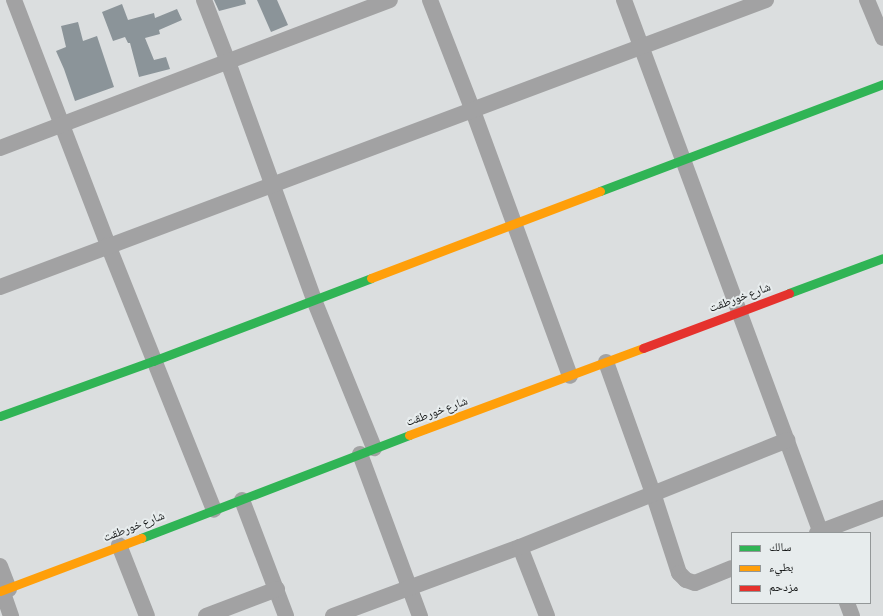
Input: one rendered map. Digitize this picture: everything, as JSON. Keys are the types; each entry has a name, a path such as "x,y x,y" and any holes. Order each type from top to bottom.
{"street":[{"path":"14,0 153,361 214,510"},
{"path":"204,0 274,186 367,451 409,588 420,616"},
{"path":"0,148 390,0"},
{"path":"430,0 473,111 513,224 570,376"},
{"path":"624,0 787,440 819,532"},
{"path":"0,287 108,245 274,186 766,0"},
{"path":"867,0 883,38"},
{"path":"0,416 153,361 883,84"},
{"name":"شارع خورطقت","path":"3,590 367,451 883,258"},
{"path":"606,362 653,493 679,573 686,580 695,583 731,568"},
{"path":"333,616 520,547 787,440"},
{"path":"242,500 286,616"},
{"path":"822,532 883,508"},
{"path":"119,545 146,616"},
{"path":"520,547 547,616"},
{"path":"0,566 3,590 11,616"},
{"path":"206,616 277,589"},
{"path":"847,604 852,616"}],"building":[{"path":"214,0 245,0 246,4 219,11"},
{"path":"257,0 277,0 288,25 271,32"},
{"path":"122,4 128,20 154,13 155,18 177,9 182,20 159,30 160,34 145,38 154,60 166,57 170,69 139,77 130,43 128,43 125,37 113,41 102,12"},
{"path":"78,22 83,41 97,36 114,87 75,101 56,51 66,47 61,26"}],"traffic: fast":[{"path":"600,191 883,84"},
{"path":"789,293 883,258"},
{"path":"0,416 153,361 371,278"},
{"path":"141,538 409,435"}],"traffic: slow":[{"path":"371,278 600,191"},
{"path":"409,435 643,348"},
{"path":"0,591 141,538"}],"traffic: jam":[{"path":"643,348 789,293"}]}
